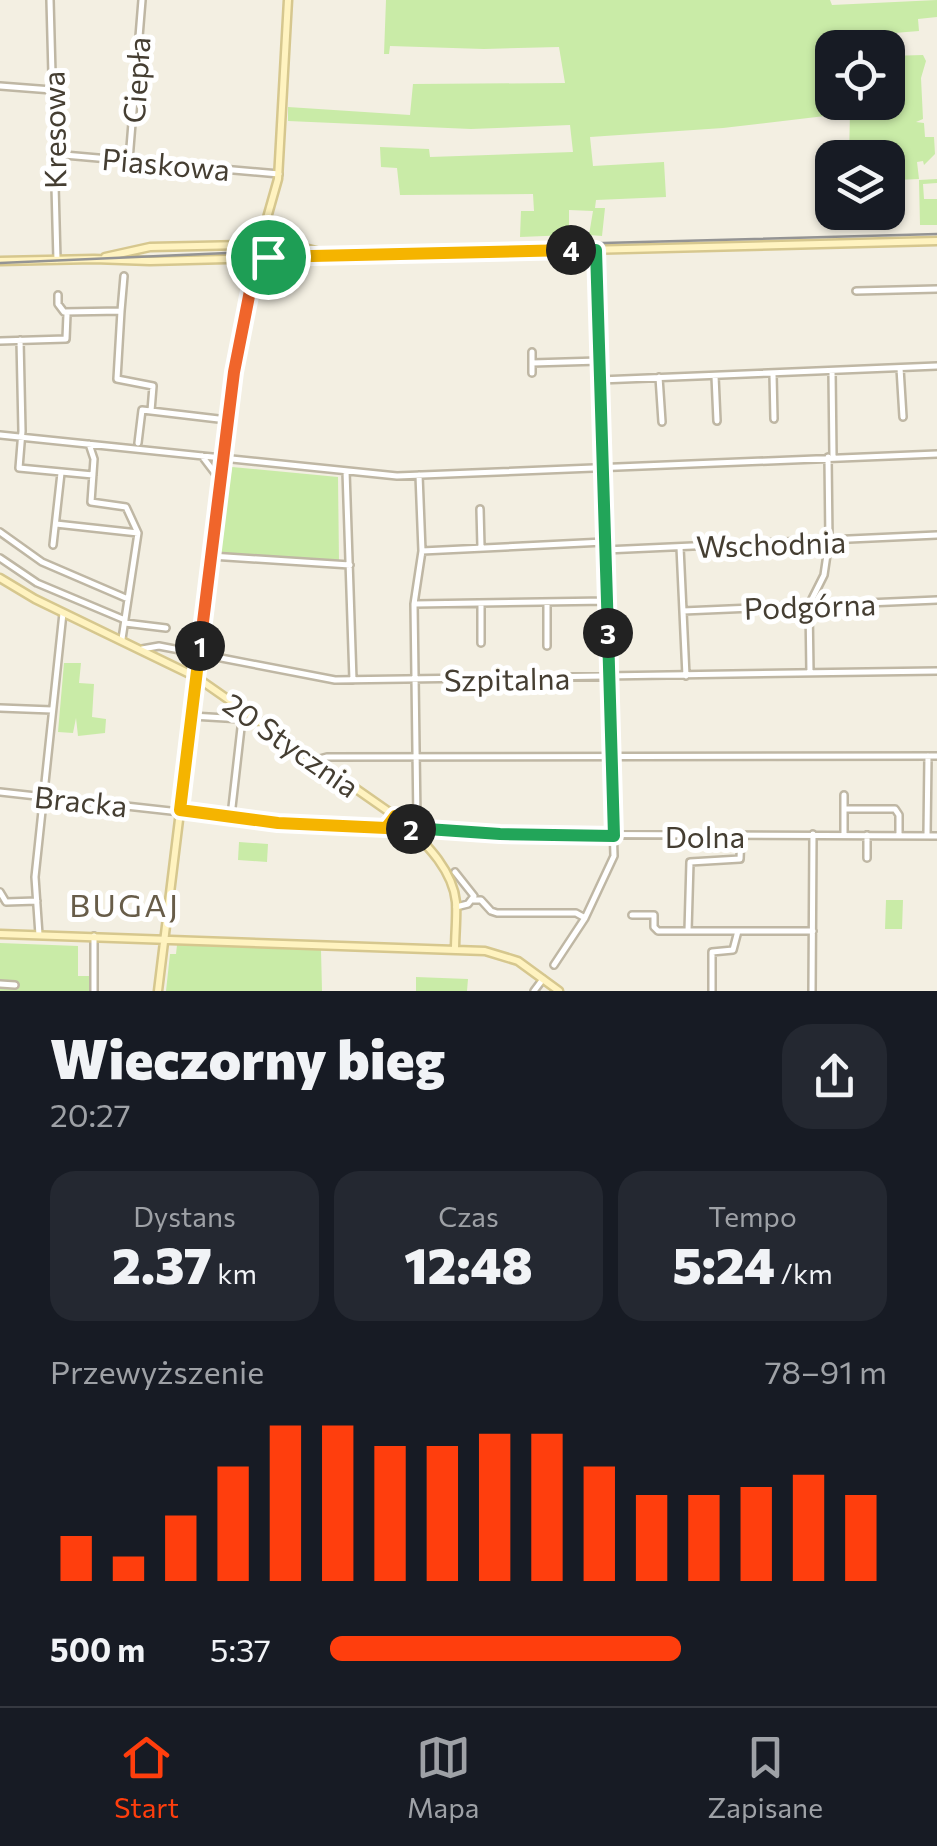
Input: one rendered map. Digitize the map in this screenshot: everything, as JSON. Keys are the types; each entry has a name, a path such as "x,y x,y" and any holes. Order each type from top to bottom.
{"street":[{"name":"Kresowa","path":"50,0 56,260"},
{"name":"Ciepła","path":"129,160 142,0"},
{"path":"158,991 220,481 252,257 279,174 288,0"},
{"path":"0,86 52,90"},
{"name":"Piaskowa","path":"54,154 279,174"},
{"path":"266,222 270,236 285,244 340,256"},
{"path":"0,261 150,262 937,241"},
{"path":"94,259 151,247 285,244"},
{"path":"554,965 586,918 614,856 596,250"},
{"path":"124,276 117,380 152,384 150,411"},
{"path":"856,292 937,290"},
{"path":"58,295 61,310 67,312 121,311"},
{"path":"0,341 67,338 67,312"},
{"path":"20,340 22,437 18,468 94,475"},
{"path":"532,352 532,373"},
{"path":"532,363 600,361"},
{"path":"600,380 937,366"},
{"path":"900,368 903,417"},
{"path":"810,673 809,605 824,575 829,541 832,372"},
{"path":"772,374 774,419"},
{"path":"714,376 717,421"},
{"path":"659,378 662,422"},
{"path":"138,444 142,410 228,420"},
{"path":"0,435 419,475 937,454"},
{"path":"89,444 94,458 92,502 126,507 138,533 122,640"},
{"path":"202,456 220,481"},
{"path":"346,471 353,680"},
{"path":"54,544 62,472"},
{"path":"414,832 418,821 414,604 422,551 419,475"},
{"path":"480,509 481,547"},
{"path":"56,524 138,533"},
{"path":"0,532 42,562 128,599"},
{"name":"Wschodnia","path":"422,551 481,547 680,547 937,535"},
{"path":"680,547 686,676"},
{"path":"211,556 350,565"},
{"path":"0,558 38,583 125,621 166,628"},
{"name":"20 Stycznia","path":"0,578 196,677 244,715 395,816 414,832 449,878 456,906 455,950"},
{"name":"Podgórna","path":"684,610 937,600"},
{"path":"414,604 607,601"},
{"path":"546,602 547,646"},
{"path":"481,604 482,643"},
{"path":"39,935 36,877 63,613"},
{"name":"Szpitalna","path":"142,649 160,646 335,680 937,671"},
{"path":"0,708 54,710"},
{"path":"192,716 244,715 230,816"},
{"path":"316,760 612,754 937,756"},
{"path":"928,756 928,836"},
{"name":"Bracka","path":"0,792 278,823 386,828 395,816"},
{"path":"844,795 844,835"},
{"path":"844,809 896,809 900,815 899,835"},
{"name":"Dolna","path":"414,832 427,829 614,836 937,836"},
{"path":"688,931 690,862 740,859 741,834"},
{"path":"812,991 813,834"},
{"path":"867,835 868,858"},
{"path":"455,872 474,896 473,900"},
{"path":"0,892 6,902 37,902"},
{"path":"456,906 482,900 496,913 576,913 586,918"},
{"path":"632,916 654,915 654,927 658,930 813,931"},
{"path":"712,991 712,952 733,950 738,931"},
{"path":"0,934 455,950 507,956 559,991"},
{"path":"94,936 94,991"},
{"path":"534,991 542,979"},
{"path":"0,984 15,984"}],"green space":[{"path":"386,0 830,0 832,5 937,0 937,17 918,19 919,31 815,30 815,117 590,137 593,166 664,162 666,197 596,200 595,208 605,208 602,236 589,235 593,211 569,210 569,235 520,237 521,211 534,211 533,194 400,195 397,168 381,167 380,147 429,149 430,157 573,152 570,125 471,129 288,121 288,107 410,115 413,84 565,83 559,47 390,46 389,54 384,54"},
{"path":"923,55 923,119 916,122 924,123 925,137 934,137 935,154 924,165 923,161 917,162 919,179 905,180 905,140 849,140 850,120 905,120 905,56"},
{"path":"937,179 937,183 923,184 924,199 937,199 937,225 920,225 919,180"},
{"path":"232,467 338,477 339,562 219,555"},
{"path":"64,663 81,663 79,683 94,684 92,717 106,719 105,733 78,736 76,718 73,733 58,732"},
{"path":"239,842 268,844 267,862 238,860"},
{"path":"886,900 903,900 902,929 885,929"},
{"path":"0,943 78,946 78,976 92,976 92,991 0,991"},
{"path":"177,945 321,950 322,991 166,991 170,954 176,954"},
{"path":"416,977 468,979 467,991 416,991"}],"tram line":[{"path":"0,263 937,234"}],"district":[{"name":"BUGAJ","path":"125,904"}],"route":[{"path":"596,250 614,836 427,829 414,832 395,816 386,828 278,823 180,810 234,372 250,291 252,257 268,257 596,250"}]}
